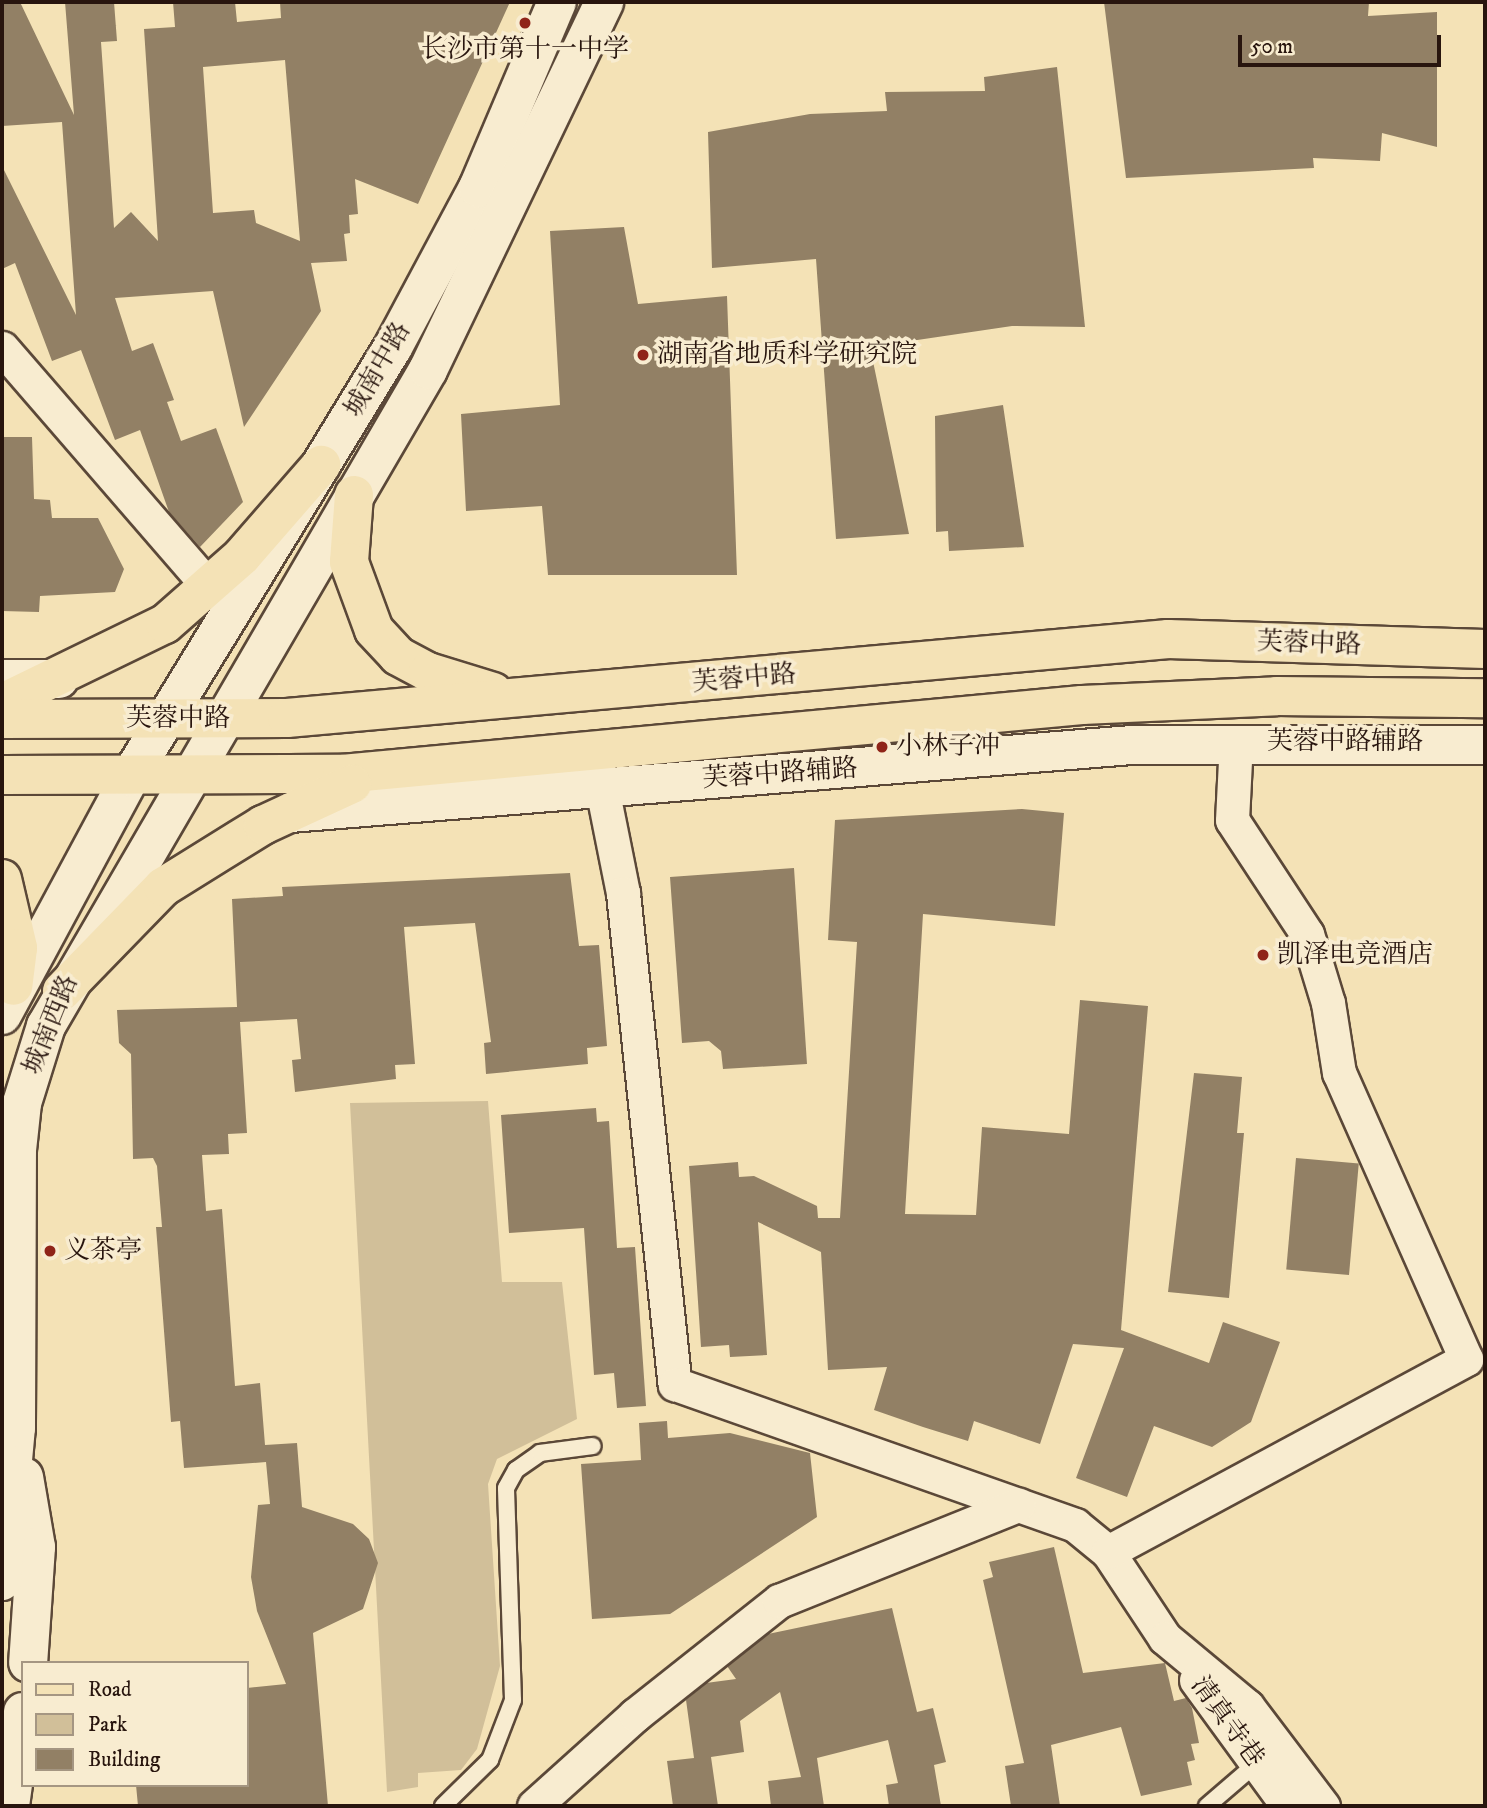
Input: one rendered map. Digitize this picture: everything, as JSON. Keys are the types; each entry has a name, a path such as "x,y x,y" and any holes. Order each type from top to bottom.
{"main road":[{"name":"城南中路","path":"163,719 321,465 478,188 557,2"},
{"name":"城南中路","path":"224,719 428,370 604,2"},
{"path":"2,703 59,679 165,624 210,588 321,465"},
{"path":"354,495 349,562 374,630 398,656 428,672 482,690 541,697"},
{"name":"芙蓉中路","path":"2,719 224,719 541,697 1168,639 1485,649"},
{"path":"2,680 59,679"},
{"name":"芙蓉中路","path":"2,775 189,778 390,770 598,770 1082,705 1277,696 1485,698"},
{"name":"城南西路","path":"8,1000 163,719"},
{"name":"城南西路","path":"2,1581 16,1428 18,1138 32,1063 62,990 224,719"},
{"name":"芙蓉中路辅路","path":"285,813 598,770 1236,742 1485,745"},
{"path":"62,990 163,887 285,813 390,770"},
{"path":"2,879 18,948 8,1000"},
{"path":"16,1428 36,1546 28,1661"},
{"path":"10,1806 21,1726"}],"street":[{"path":"2,348 210,588"},
{"path":"1108,1552 1475,1354 1339,1073 1328,1003 1307,934 1232,820 1236,742"},
{"path":"598,770 623,894 675,1384 1074,1525 1108,1552 1166,1639 1247,1706 1323,1806"},
{"path":"534,1806 635,1715 779,1601 1018,1505"},
{"name":"清真寺巷","path":"1166,1639 1288,1806"}],"lane":[{"path":"443,1806 491,1760 513,1700 506,1488 540,1452 593,1446"},
{"path":"1207,1806 1257,1763"}],"green space":[{"path":"488,1101 502,1282 562,1282 577,1419 497,1459 488,1484 500,1666 477,1749 461,1770 418,1773 418,1787 387,1792 350,1103"}],"building":[{"path":"2,2 20,2 74,115 65,2 114,2 117,41 101,42 114,228 131,212 158,241 144,29 175,27 173,2 235,2 237,22 281,18 280,2 510,2 418,204 355,179 358,214 349,215 350,233 344,234 347,261 311,263 321,311 244,427 213,291 115,298 132,351 153,343 174,400 167,402 181,441 216,428 243,502 200,547 169,512 140,430 115,440 81,350 52,361 15,263 2,269 2,166 76,315 62,122 2,126","holes":["285,60 300,241 256,223 254,210 213,213 203,67"]},
{"path":"1104,2 1369,2 1368,16 1437,12 1437,147 1382,133 1380,161 1313,158 1314,168 1126,178"},
{"path":"1057,67 1085,327 1012,326 870,347 909,534 836,539 816,259 712,268 708,132 810,114 887,111 885,92 985,91 984,77"},
{"name":"湖南省地质科学研究院","path":"624,227 638,304 727,296 737,575 548,575 542,506 466,511 461,414 560,405 550,231"},
{"path":"1003,405 1024,547 949,551 948,531 936,532 935,416"},
{"path":"2,437 32,437 34,499 50,500 52,518 98,518 124,569 115,592 40,596 39,612 2,611"},
{"path":"1022,809 1064,813 1055,926 923,914 905,1214 976,1215 982,1127 1069,1134 1080,1000 1148,1006 1121,1330 1209,1363 1223,1322 1280,1342 1251,1422 1212,1447 1154,1426 1127,1497 1076,1478 1124,1348 1073,1344 1040,1444 974,1421 968,1441 923,1427 874,1410 887,1367 828,1370 821,1252 758,1222 767,1355 730,1357 729,1345 701,1347 689,1166 738,1162 739,1177 754,1176 817,1206 818,1218 840,1218 857,942 828,940 835,820"},
{"path":"794,868 807,1064 723,1069 721,1051 709,1041 682,1043 670,877"},
{"path":"570,873 579,946 599,945 607,1046 587,1048 588,1064 486,1074 484,1043 491,1042 475,923 404,927 415,1064 395,1065 396,1079 295,1092 292,1060 301,1059 297,1019 240,1022 247,1133 228,1134 229,1154 202,1155 206,1211 222,1209 235,1386 260,1383 265,1445 297,1443 302,1507 353,1524 369,1539 378,1563 363,1609 313,1633 328,1806 138,1806 136,1787 248,1787 248,1688 286,1684 257,1611 251,1577 258,1505 270,1504 266,1462 184,1468 180,1421 171,1422 156,1227 162,1227 157,1166 153,1158 133,1159 131,1054 119,1043 117,1010 237,1007 232,899 283,896 282,887"},
{"path":"1194,1073 1242,1077 1237,1133 1244,1133 1229,1298 1168,1292"},
{"path":"596,1108 597,1122 609,1121 617,1248 635,1247 646,1406 617,1408 614,1373 594,1375 584,1228 509,1233 501,1115"},
{"path":"1296,1158 1359,1163 1349,1275 1286,1270"},
{"path":"667,1421 668,1438 730,1433 810,1453 817,1517 670,1614 592,1619 581,1464 641,1460 639,1423"},
{"path":"1054,1547 1083,1673 1165,1663 1174,1701 1186,1698 1192,1708 1199,1743 1191,1744 1195,1760 1187,1762 1192,1785 1141,1796 1121,1727 1051,1745 1060,1806 1011,1806 1005,1766 1024,1763 983,1580 993,1577 989,1562"},
{"path":"892,1608 917,1712 933,1708 946,1762 934,1765 941,1806 889,1806 886,1785 898,1783 888,1740 817,1758 824,1806 771,1806 768,1781 801,1777 780,1692 740,1721 744,1752 711,1757 718,1806 673,1806 667,1761 694,1758 686,1700 706,1683 736,1679 727,1666 768,1634"}],"place":[{"name":"长沙市第十一中学","path":"525,23"},
{"name":"湖南省地质科学研究院","path":"643,355"},
{"name":"小林子冲","path":"882,747"},
{"name":"凯泽电竞酒店","path":"1263,955"},
{"name":"义茶亭","path":"50,1251"}]}
